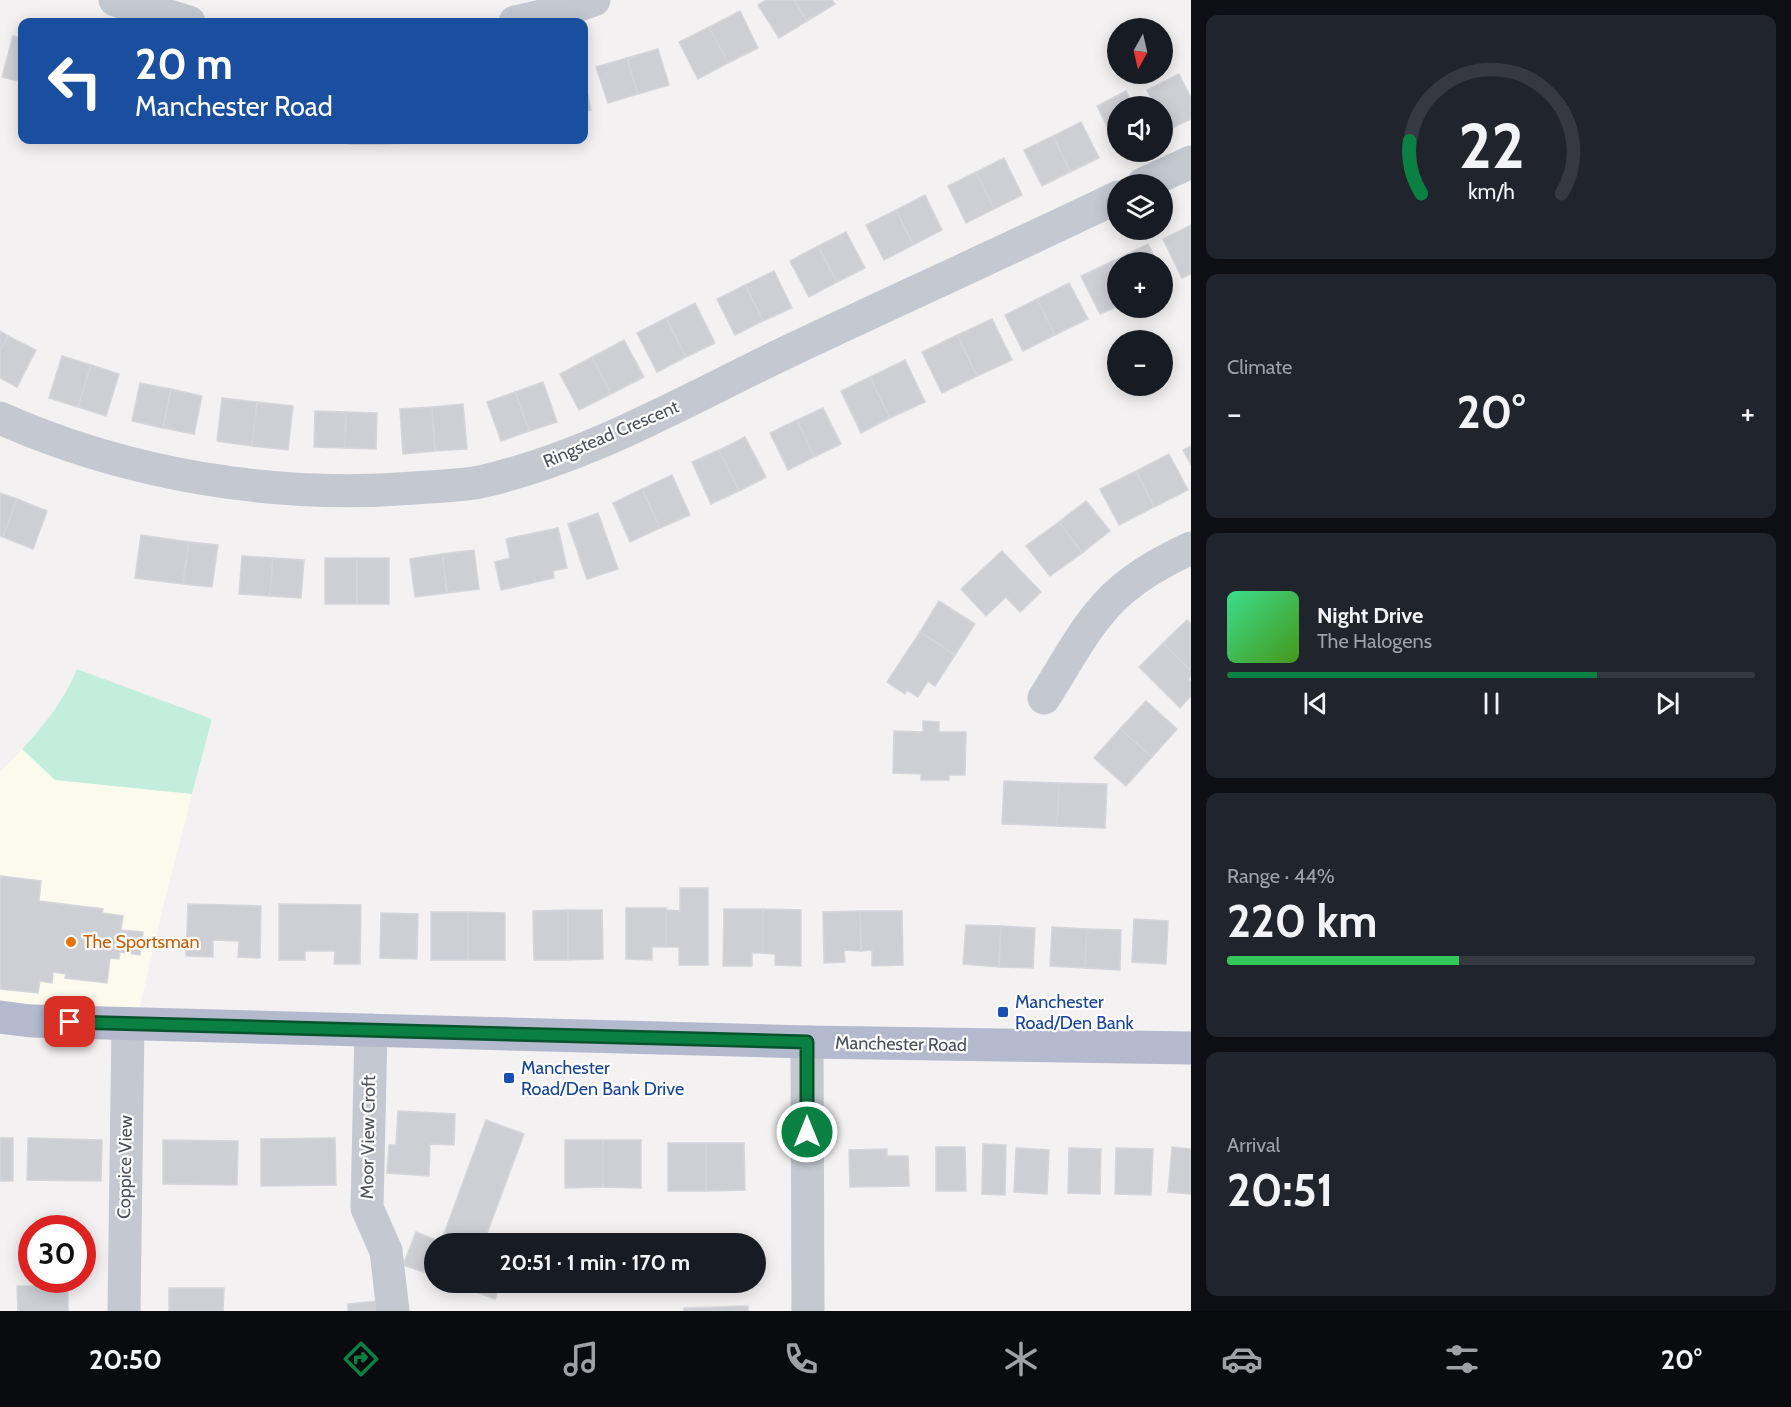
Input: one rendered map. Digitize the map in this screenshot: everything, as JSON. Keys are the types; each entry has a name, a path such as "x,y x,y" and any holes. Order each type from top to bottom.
{"main road":[{"name":"Manchester Road","path":"0,1017 31,1021 807,1042 1191,1048"}],"street":[{"path":"115,0 176,18"},
{"path":"533,18 594,0"},
{"path":"1165,174 1191,162"},
{"name":"Ringstead Crescent","path":"0,418 29,431 116,461 241,484 364,492 477,482 561,459 651,419 786,352 979,264 1107,202"},
{"path":"1044,698 1093,620 1123,589 1160,563 1191,548"},
{"name":"Coppice View","path":"124,1311 128,1024"},
{"name":"Moor View Croft","path":"371,1030 367,1208 386,1251 393,1311"},
{"path":"807,1042 808,1311"}],"shaded area":[{"path":"77,669 212,719 164,903 136,1024 0,1017 0,772 39,732 58,706"}],"green space":[{"path":"77,669 212,719 192,794 55,780 22,749 53,712"}],"building":[{"path":"766,0 794,0 807,21 779,38 758,5"},
{"path":"794,0 832,0 835,4 807,21"},
{"path":"740,11 758,48 728,63 709,27"},
{"path":"709,27 728,63 698,79 679,42"},
{"path":"13,36 18,37 18,81 2,77"},
{"path":"658,49 669,85 638,94 627,58"},
{"path":"627,58 638,94 608,103 596,67"},
{"path":"1179,74 1191,98 1191,119 1173,128 1173,96 1150,96 1147,90 1159,84 1173,84 1173,77"},
{"path":"1126,91 1129,96 1116,96"},
{"path":"1107,101 1107,126 1097,106"},
{"path":"1081,122 1099,158 1070,172 1053,136"},
{"path":"1053,136 1070,172 1042,186 1024,150"},
{"path":"1004,158 1022,195 994,209 976,172"},
{"path":"976,172 994,209 966,223 948,186"},
{"path":"925,195 942,230 913,245 896,210"},
{"path":"896,210 913,245 884,260 866,225"},
{"path":"1191,225 1191,274 1182,278 1173,260 1173,252 1169,252 1163,240 1173,240 1173,234"},
{"path":"846,232 865,268 837,282 818,246"},
{"path":"1148,244 1152,252 1132,252"},
{"path":"818,246 837,282 809,297 790,261"},
{"path":"1107,264 1107,311 1100,314 1081,276"},
{"path":"774,271 792,308 763,321 745,285"},
{"path":"1069,283 1088,319 1055,335 1037,299"},
{"path":"745,285 763,321 735,335 717,299"},
{"path":"1037,299 1055,335 1023,351 1005,315"},
{"path":"695,303 715,343 686,357 666,318"},
{"path":"666,318 686,357 657,372 637,333"},
{"path":"992,319 1012,360 977,376 957,335"},
{"path":"0,331 8,336 0,352"},
{"path":"957,335 977,376 942,393 922,352"},
{"path":"8,336 36,350 17,387 0,378 0,352"},
{"path":"624,340 644,377 611,394 592,357"},
{"path":"62,356 91,365 78,407 49,398"},
{"path":"592,357 611,394 579,410 560,374"},
{"path":"905,360 925,402 890,418 870,377"},
{"path":"91,365 119,374 106,416 78,407"},
{"path":"870,377 890,418 861,433 841,391"},
{"path":"543,382 557,422 529,431 515,392"},
{"path":"140,383 171,389 163,428 132,421"},
{"path":"171,389 202,396 194,434 163,428"},
{"path":"515,392 529,431 501,441 487,402"},
{"path":"222,398 257,402 252,446 217,441"},
{"path":"257,402 293,406 288,450 252,446"},
{"path":"463,404 467,449 435,451 432,407"},
{"path":"432,407 435,451 403,454 400,409"},
{"path":"823,408 841,444 814,457 797,420"},
{"path":"315,411 346,412 345,448 314,447"},
{"path":"346,412 377,413 376,449 345,448"},
{"path":"797,420 814,457 788,470 770,433"},
{"path":"745,437 766,477 739,491 719,450"},
{"path":"1191,446 1191,465 1183,450"},
{"path":"719,450 739,491 711,504 692,462"},
{"path":"1169,454 1188,490 1154,507 1136,471"},
{"path":"1136,471 1154,507 1119,525 1100,489"},
{"path":"672,475 690,515 660,528 642,489"},
{"path":"642,489 660,528 630,542 613,503"},
{"path":"0,493 17,499 3,537 0,536"},
{"path":"17,499 47,511 33,549 3,537"},
{"path":"1086,501 1110,531 1082,553 1059,522"},
{"path":"598,513 618,569 587,579 568,524"},
{"path":"1059,522 1082,553 1050,576 1026,546"},
{"path":"558,528 567,568 553,571 554,578 501,590 495,562 510,558 506,539"},
{"path":"141,535 189,542 183,584 135,578"},
{"path":"189,542 218,545 212,587 183,584"},
{"path":"474,550 479,589 447,593 442,554"},
{"path":"1002,551 1041,592 1020,612 1006,597 986,616 961,589"},
{"path":"442,554 447,593 415,597 410,559"},
{"path":"242,556 273,558 270,596 239,594"},
{"path":"273,558 304,560 301,598 270,596"},
{"path":"325,558 357,558 357,604 325,604"},
{"path":"357,558 389,558 389,604 357,604"},
{"path":"939,601 975,624 955,655 920,632"},
{"path":"1187,620 1191,624 1191,671 1163,643"},
{"path":"920,632 955,655 935,686 928,681 918,697 907,690 905,694 887,682"},
{"path":"1163,643 1191,671 1188,679 1191,682 1191,696 1180,708 1139,667"},
{"path":"1146,701 1177,729 1152,757 1120,729"},
{"path":"923,721 939,722 939,732 966,732 965,775 949,775 949,780 921,780 921,774 893,773 894,731 923,732"},
{"path":"1120,729 1152,757 1126,786 1094,758"},
{"path":"1004,781 1059,783 1057,826 1002,824"},
{"path":"1059,783 1107,784 1105,828 1057,826"},
{"name":"The Sportsman","path":"0,876 41,881 39,901 103,909 102,913 123,916 121,930 143,932 140,955 120,952 119,959 110,958 107,983 65,978 66,974 53,972 52,983 40,981 38,993 0,989"},
{"path":"680,888 708,888 708,965 679,965 679,947 666,947 666,910 680,911"},
{"path":"188,904 261,906 260,958 238,957 239,941 213,940 213,957 186,956"},
{"path":"279,904 361,905 360,964 334,964 335,951 305,951 305,960 279,960"},
{"path":"626,908 666,908 666,947 652,947 652,960 626,959"},
{"path":"724,909 763,909 763,953 752,953 752,966 723,966"},
{"path":"763,909 801,910 801,966 775,965 775,954 763,953"},
{"path":"568,910 568,960 534,960 533,911"},
{"path":"568,910 602,910 603,959 568,960"},
{"path":"860,911 902,911 903,965 872,966 872,950 861,951"},
{"path":"860,911 861,951 844,950 845,962 824,963 823,912"},
{"path":"431,912 468,912 468,960 431,960"},
{"path":"468,912 505,913 505,960 468,960"},
{"path":"381,913 418,914 417,959 380,958"},
{"path":"1134,919 1168,921 1166,964 1132,962"},
{"path":"966,925 1001,926 999,967 963,964"},
{"path":"1001,926 1035,928 1033,968 999,967"},
{"path":"1052,927 1087,929 1085,968 1050,966"},
{"path":"1087,929 1121,930 1120,970 1085,968"},
{"path":"398,1111 455,1114 454,1145 430,1144 429,1176 387,1173 389,1145 396,1145"},
{"path":"486,1120 524,1134 487,1233 444,1233"},
{"path":"0,1138 13,1138 13,1181 0,1181"},
{"path":"28,1138 102,1140 101,1181 27,1180"},
{"path":"335,1138 336,1185 261,1186 261,1139"},
{"path":"163,1140 238,1141 237,1185 163,1184"},
{"path":"565,1140 603,1140 603,1187 565,1188"},
{"path":"603,1140 641,1140 641,1188 603,1187"},
{"path":"668,1143 706,1143 706,1191 668,1191"},
{"path":"706,1143 744,1143 745,1190 706,1191"},
{"path":"983,1144 1006,1145 1005,1195 982,1194"},
{"path":"936,1147 965,1147 966,1191 936,1191"},
{"path":"1172,1147 1191,1149 1191,1194 1168,1192"},
{"path":"1016,1148 1049,1150 1047,1194 1014,1192"},
{"path":"1069,1148 1101,1149 1100,1194 1068,1193"},
{"path":"1116,1148 1153,1149 1151,1195 1115,1194"},
{"path":"887,1149 887,1156 908,1156 909,1186 850,1187 849,1150"},
{"path":"416,1232 424,1235 424,1272 403,1265"},
{"path":"17,1286 18,1293 68,1293 68,1311 18,1311"},
{"path":"169,1288 224,1288 223,1311 169,1311"},
{"path":"479,1293 497,1293 495,1299"},
{"path":"378,1301 379,1311 348,1311 348,1304"},
{"path":"748,1306 748,1311 684,1311 684,1308"}],"place":[{"name":"The Sportsman","path":"71,942"},
{"name":"Manchester Road/Den Bank","path":"1003,1012"},
{"name":"Manchester Road/Den Bank Drive","path":"509,1078"}],"route":[{"path":"70,1022 807,1042 807,1132"}]}
